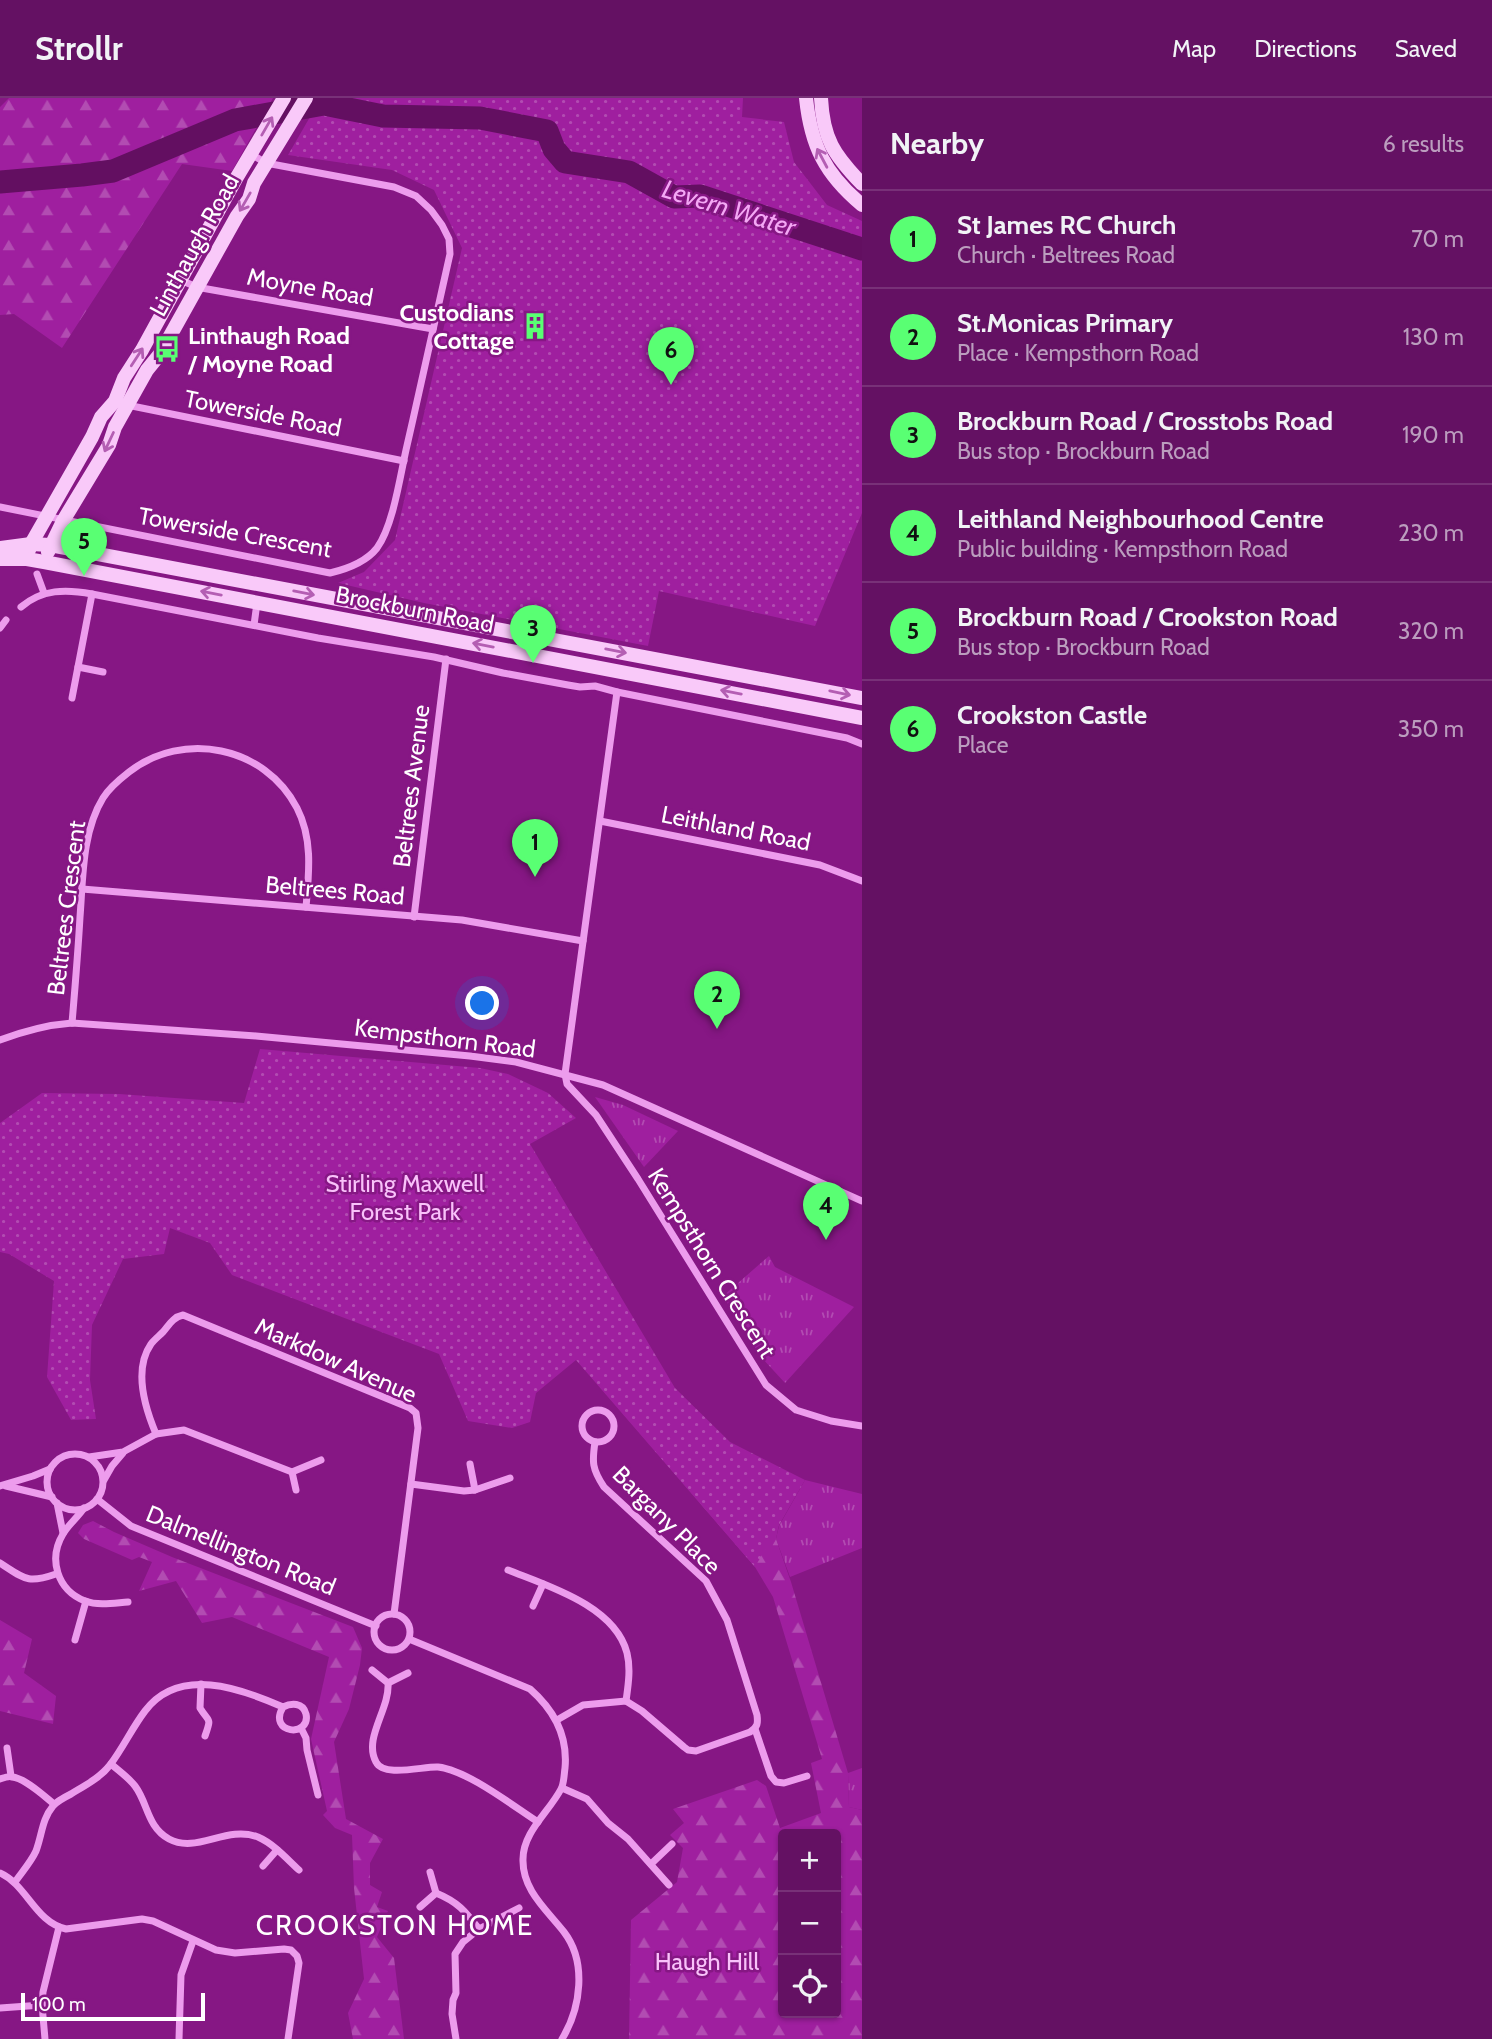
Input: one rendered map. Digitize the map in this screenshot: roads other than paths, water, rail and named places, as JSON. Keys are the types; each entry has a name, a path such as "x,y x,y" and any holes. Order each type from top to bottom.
{"street":[{"name":"Linthaugh Road","path":"41,568 63,521 109,445 121,403 124,378 284,98"},
{"path":"806,98 816,145 833,177 862,205"},
{"path":"821,98 824,128 836,155 862,184"},
{"name":"Linthaugh Road","path":"27,559 31,544 101,417 121,403 160,354 237,216 249,200 254,183 305,99"},
{"name":"Towerside Crescent","path":"0,508 330,573 348,568 366,558 377,547 389,524 404,461 450,254 449,239 431,210 416,196 394,187 266,163 251,154"},
{"name":"Moyne Road","path":"181,280 196,287 433,329"},
{"name":"Towerside Road","path":"121,403 404,461"},
{"name":"Brockburn Road","path":"0,548 31,544 50,545 862,698"},
{"name":"Brockburn Road","path":"0,559 27,559 41,568 257,602 862,718"},
{"path":"41,568 44,593"},
{"name":"Brockburn Road","path":"21,607 44,593 67,590 92,594 446,659 503,673 580,687 594,686 847,738 862,744"},
{"path":"72,698 92,594"},
{"path":"254,625 257,602"},
{"path":"0,628 6,620"},
{"path":"534,655 538,637"},
{"name":"Beltrees Avenue","path":"415,916 446,659"},
{"path":"78,667 103,672"},
{"path":"565,1074 617,692"},
{"name":"Beltrees Crescent","path":"72,1023 82,889 93,819 103,797 120,779 137,765 153,757 200,747 247,758 267,771 296,806 305,827 310,862 306,906"},
{"name":"Leithland Road","path":"600,821 820,865 862,881"},
{"name":"Beltrees Road","path":"82,889 462,920 583,941"},
{"name":"Kempsthorn Road","path":"0,1040 50,1024 72,1023 240,1035 516,1062 603,1085 862,1201"},
{"name":"Kempsthorn Crescent","path":"565,1074 567,1084 596,1115 638,1179 766,1385 796,1410 831,1421 862,1426"},
{"name":"Markdow Avenue","path":"156,1434 142,1394 144,1359 151,1344 173,1319 183,1315 410,1408 416,1413 418,1428 394,1614"},
{"name":"Bargany Place","path":"598,1410 610,1416 614,1428 607,1439 595,1442 584,1434 583,1421 598,1410"},
{"path":"128,1602 103,1605 86,1601 75,1596 56,1574 57,1552 63,1533 84,1508 97,1499 112,1466 124,1452 156,1434 184,1430 292,1472 321,1460"},
{"name":"Bargany Place","path":"595,1442 595,1474 604,1487 706,1581 722,1609 757,1715 758,1724 755,1729 771,1776 776,1782 784,1783 807,1776"},
{"path":"3,1486 50,1469 61,1457 68,1454 77,1453 89,1457 124,1452"},
{"path":"89,1457 100,1468 103,1482"},
{"path":"470,1464 475,1490"},
{"path":"50,1469 47,1484 63,1533"},
{"path":"292,1472 296,1490"},
{"path":"411,1484 464,1491 510,1478"},
{"path":"3,1486 54,1500 68,1509 84,1508"},
{"name":"Dalmellington Road","path":"97,1499 131,1526 376,1626 376,1639 386,1648 399,1649 409,1639 530,1689 544,1701 557,1720 565,1743 562,1788 538,1822 525,1846 522,1858 527,1882 536,1899 566,1935 574,1950 579,1977 574,2012 562,2039"},
{"path":"0,1563 23,1578 32,1580 56,1574"},
{"path":"508,1570 575,1598 610,1623 627,1651 629,1666 626,1702"},
{"path":"533,1606 543,1584"},
{"path":"75,1640 86,1601"},
{"path":"376,1626 380,1619 387,1615 402,1617 411,1631 409,1639"},
{"path":"372,1670 388,1684 389,1693 374,1737 373,1751 380,1767 391,1770 439,1767 449,1770 472,1780 538,1822"},
{"path":"388,1684 408,1673"},
{"path":"201,1684 200,1709 209,1717 210,1723 205,1736"},
{"path":"15,1882 37,1849 41,1829 54,1804 103,1773 145,1710 157,1698 182,1685 211,1684 254,1694 283,1707"},
{"path":"557,1720 583,1705 626,1702 642,1711 691,1751 755,1729"},
{"path":"297,1704 303,1708 306,1715 301,1728 295,1731 282,1726 279,1713 283,1707 297,1704"},
{"path":"301,1728 306,1738 318,1795"},
{"path":"7,1748 11,1776"},
{"path":"111,1764 136,1787 156,1828 171,1840 193,1844 227,1834 255,1836 266,1841 299,1870"},
{"path":"0,1779 11,1776 33,1787 54,1804"},
{"path":"562,1788 587,1799 669,1885"},
{"path":"651,1864 672,1844"},
{"path":"263,1866 277,1850"},
{"path":"430,1872 436,1893"},
{"path":"0,1873 15,1882 39,1912 66,1929 142,1919 216,1951 226,1953 291,1950 299,1963 288,2039"},
{"path":"420,1906 436,1893"},
{"path":"436,1893 460,1905 479,1929"},
{"path":"456,2039 452,2014 456,1993 456,1954 463,1942 479,1929 519,1908"},
{"path":"45,2039 43,1992 59,1927"},
{"path":"179,2039 181,1975 193,1941"},
{"path":"0,2008 42,2005"}],"waterway":[{"name":"Levern Water","path":"0,182 113,171 235,120 324,104 383,116 480,118 547,131 554,149 565,162 629,172 674,197 700,196 862,249"}],"place":[{"name":"Custodians Cottage","path":"535,326"},
{"name":"Linthaugh Road / Moyne Road","path":"167,349"},
{"name":"Crookston Castle","path":"671,385"},
{"name":"Brockburn Road / Crookston Road","path":"84,576"},
{"name":"Brockburn Road / Crosstobs Road","path":"533,663"},
{"name":"St James RC Church","path":"535,877"},
{"name":"St.Monicas Primary","path":"717,1029"},
{"name":"Leithland Neighbourhood Centre","path":"826,1240"}],"district":[{"name":"CROOKSTON HOME","path":"395,1925"}],"park label":[{"name":"Stirling Maxwell Forest Park","path":"405,1197"},
{"name":"Haugh Hill","path":"707,1961"}]}
